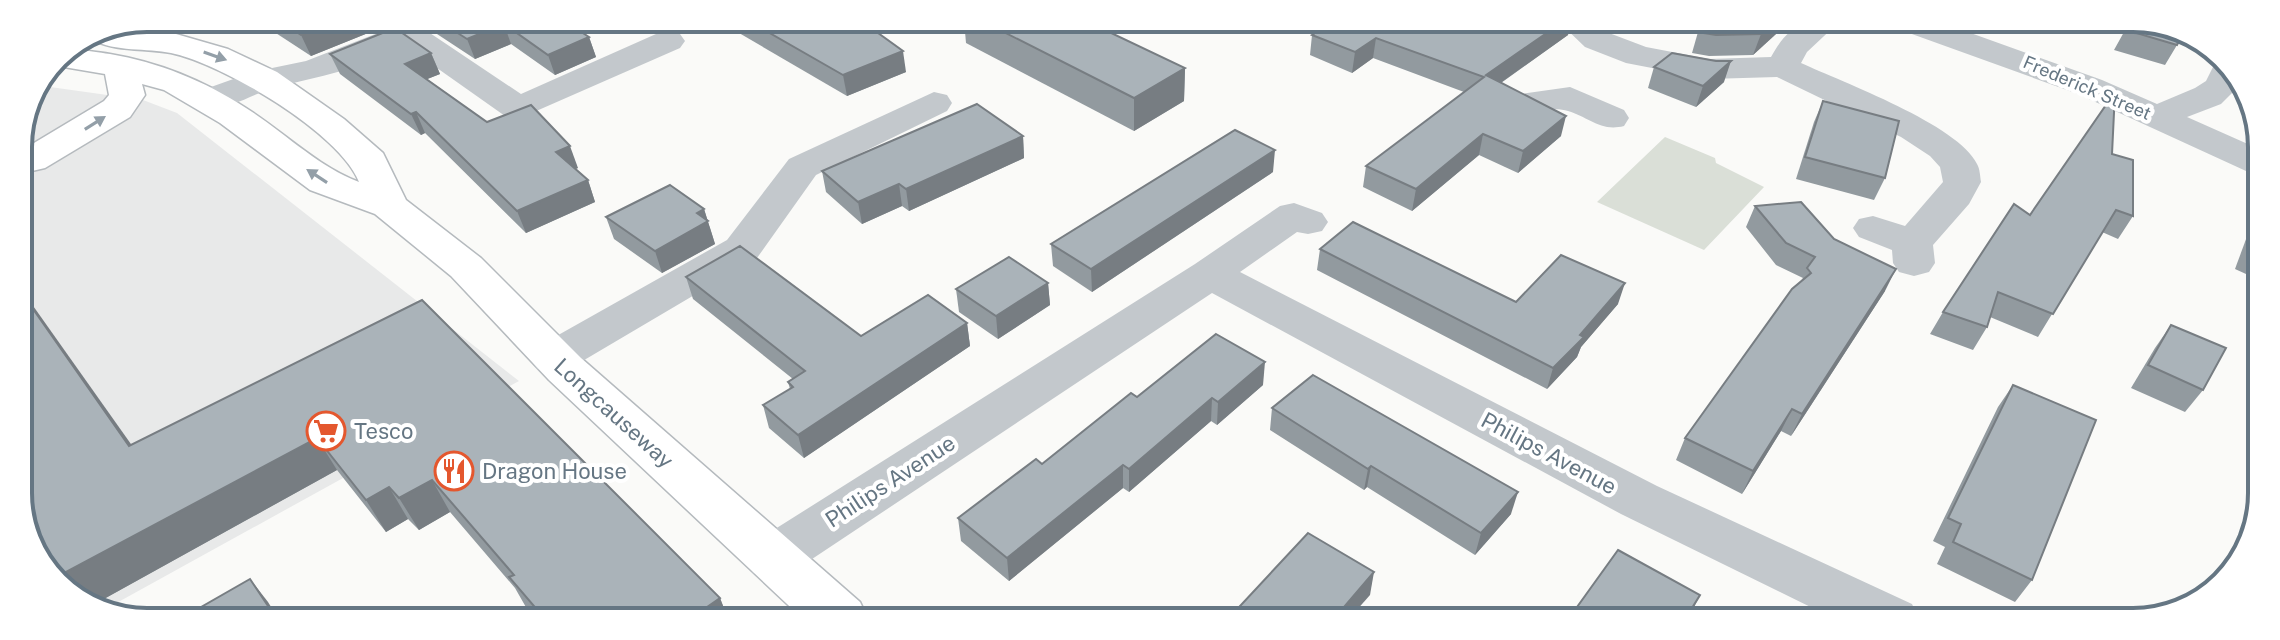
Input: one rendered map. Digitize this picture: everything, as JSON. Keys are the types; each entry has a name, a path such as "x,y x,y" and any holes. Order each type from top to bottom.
{"main road":[{"name":"Longcauseway","path":"81,53 176,44 216,56 274,86 331,127 370,161 389,206"},
{"name":"Longcauseway","path":"113,50 222,108 324,182 389,206 466,267 553,358 828,608"},
{"path":"32,160 117,109 127,95 113,50"}],"street":[{"path":"222,108 314,70 385,32"},
{"path":"408,32 518,108 668,41"},
{"path":"1590,32 1615,49 1709,69 1782,67 1914,129 1943,148 1959,165 1962,182 1955,196 1913,253 1873,228"},
{"path":"1782,67 1793,47 1811,32"},
{"name":"Frederick Street","path":"1939,32 2036,65 2248,158"},
{"path":"1570,98 1581,72 1615,49"},
{"path":"2157,117 2208,96 2221,86 2224,78"},
{"path":"1534,102 1570,98 1611,118"},
{"path":"553,358 742,249 802,167 934,103"},
{"name":"Philips Avenue","path":"772,558 1210,274 1294,215 1308,222"},
{"name":"Philips Avenue","path":"1210,274 1626,494 1865,608"}],"shaded area":[{"path":"50,87 143,100 177,113 519,381 116,603 83,589 47,550 34,515 32,493 32,140 44,96"},
{"path":"1665,137 1715,158 1716,163 1764,187 1704,250 1597,202"}],"building":[{"path":"385,32 401,32 431,53 405,64 487,122 531,105 570,146 556,152 588,180 517,211 416,112 411,114 330,54"},
{"path":"456,32 484,32 467,39"},
{"path":"515,32 581,32 589,37 548,55"},
{"path":"768,32 877,32 903,51 843,75"},
{"path":"1004,32 1109,32 1185,68 1134,98"},
{"path":"1317,32 1548,32 1486,75 1566,116 1523,151 1483,134 1416,189 1366,166 1484,77 1376,38 1355,52 1312,35"},
{"path":"1698,32 1763,32 1761,34 1716,35"},
{"path":"2133,32 2170,38 2179,42 2177,45"},
{"path":"1672,53 1731,61 1703,86 1654,67"},
{"path":"2115,92 2112,154 2133,160 2133,216 2116,210 2053,314 1998,292 1987,327 1943,312 2014,204 2030,215"},
{"path":"1823,101 1899,121 1885,178 1805,157"},
{"path":"977,104 1023,136 906,189 899,184 858,202 822,171"},
{"path":"1235,130 1275,150 1091,269 1051,244"},
{"path":"670,185 704,209 697,213 708,221 655,251 606,217"},
{"path":"1801,202 1834,239 1896,269 1802,414 1792,409 1753,471 1685,438 1792,289 1811,273 1807,268 1815,257 1786,243 1755,206"},
{"path":"1353,222 1516,302 1561,255 1625,283 1580,335 1584,337 1553,368 1320,249"},
{"path":"740,246 861,336 928,295 967,323 798,435 763,405 793,387 788,382 805,371 686,277"},
{"path":"1009,257 1048,283 996,316 956,289"},
{"path":"422,300 720,598 706,608 536,608 509,577 514,575 432,480 399,498 389,487 366,500 317,438 65,573 47,550 34,515 32,308 129,446"},
{"path":"2171,325 2226,348 2203,390 2148,365"},
{"path":"1216,334 1265,362 1218,402 1212,398 1129,469 1123,465 1007,558 958,518 1036,459 1042,464 1131,393 1137,397"},
{"path":"1313,375 1518,492 1481,533 1371,466 1368,469 1272,408"},
{"path":"2013,385 2096,420 2032,580 1953,542 1961,524 1948,518"},
{"path":"1308,533 1374,572 1343,608 1238,608"},
{"path":"1618,550 1700,595 1692,608 1576,608"},
{"path":"250,579 269,608 199,608"}],"place":[{"name":"Tesco","path":"326,431"},
{"name":"Dragon House","path":"454,471"}]}
